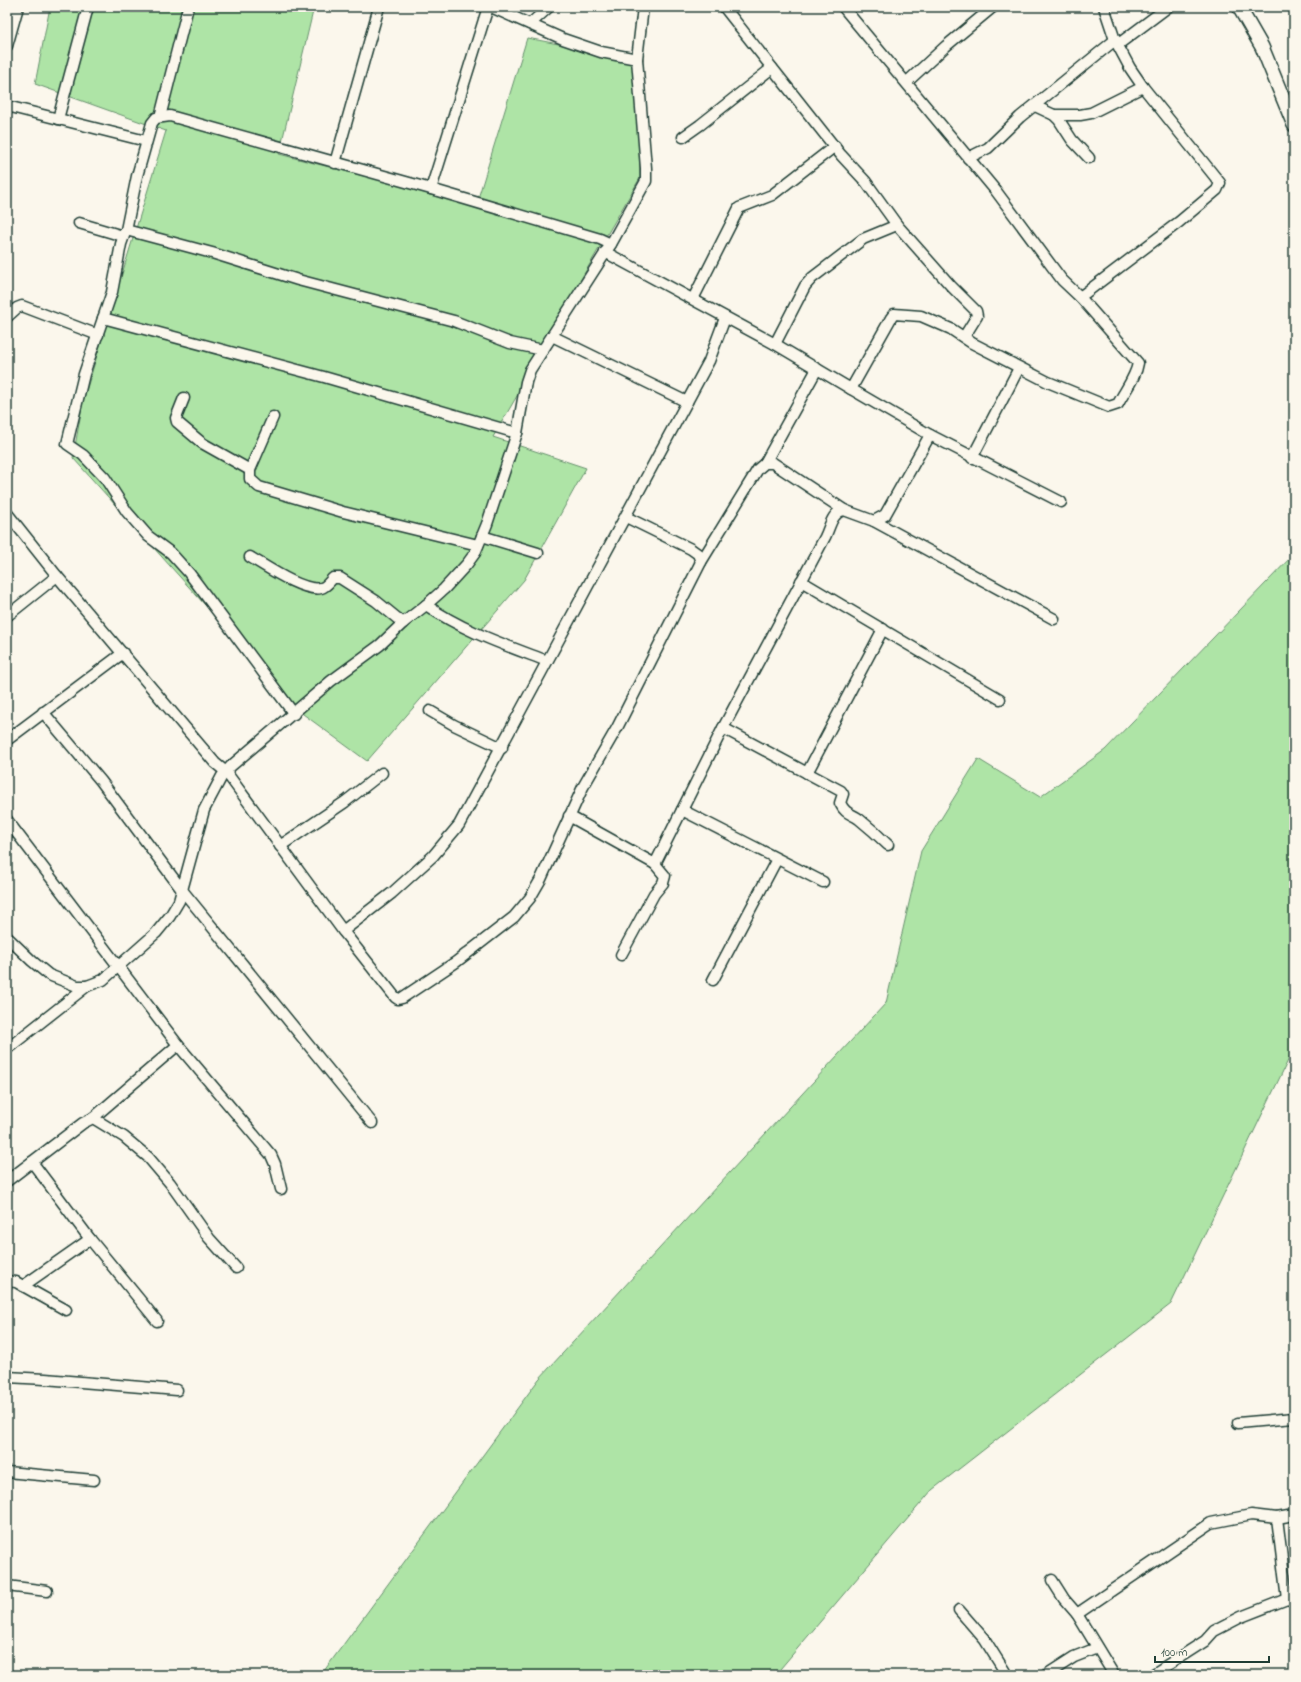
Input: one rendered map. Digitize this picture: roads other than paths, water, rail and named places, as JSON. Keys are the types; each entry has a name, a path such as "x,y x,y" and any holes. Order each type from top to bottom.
{"main road":[{"path":"1240,7 1262,47 1294,125"}],"street":[{"path":"7,46 18,7"},
{"path":"58,119 88,7"},
{"path":"160,116 188,7"},
{"path":"335,163 380,7"},
{"path":"432,189 488,7"},
{"path":"491,7 563,39 601,52 637,59"},
{"path":"530,24 549,7"},
{"path":"7,1049 87,986 103,980 156,933 170,916 179,901 204,810 222,776 331,681 380,645 403,623 426,606 467,564 480,541 517,433 526,382 530,370 608,248 646,180 637,59 643,7"},
{"path":"724,7 835,146 866,182 897,225 951,286 976,311 977,316 964,337"},
{"path":"844,7 874,45 907,82 925,107 996,191 1062,280 1080,297 1138,363 1136,374 1131,380 1118,404 1109,407 1019,368 951,329 921,316 894,314 851,389"},
{"path":"907,82 946,46 993,7"},
{"path":"1080,297 1179,222 1219,187 1220,183 1143,87 1130,68 1115,40 1104,7"},
{"path":"1115,40 1120,43 1168,7"},
{"path":"968,158 988,148 1003,133 1115,40"},
{"path":"683,136 700,125 772,68"},
{"path":"1054,115 1080,115 1091,113 1143,87"},
{"path":"7,106 146,141"},
{"path":"1035,106 1054,115 1072,140 1089,158"},
{"path":"294,714 189,573 171,553 148,536 127,512 105,478 83,455 67,444 84,374 112,292 124,233 146,141 152,123 160,116 177,118 432,189 593,237 608,248 725,318 775,344 930,435 972,458 1061,502"},
{"path":"693,299 739,208 772,195 835,146"},
{"path":"79,223 212,253 298,280 454,321 510,343 543,350"},
{"path":"775,344 805,286 812,278 863,239 897,225"},
{"path":"7,317 17,308 22,306 98,335"},
{"path":"104,318 324,377 517,433"},
{"path":"344,931 392,893 433,856 459,825 502,748 547,661 709,361 725,318"},
{"path":"552,336 687,402"},
{"path":"972,458 1019,368"},
{"path":"7,513 57,576 215,763 226,772 344,931 398,999 402,998 456,962 514,917 530,898 541,879 583,787 617,728 701,562 758,469 765,462 818,369"},
{"path":"184,398 176,418 176,422 202,443 250,470"},
{"path":"273,417 250,470 250,479 259,487 343,512 538,553"},
{"path":"874,521 885,515 930,435"},
{"path":"765,462 773,463 844,510 874,521 1054,619"},
{"path":"655,864 723,728 825,537 835,514 844,510"},
{"path":"626,517 691,549 698,554 701,562"},
{"path":"250,557 288,580 313,589 323,588 333,578 340,578 376,601 403,623"},
{"path":"7,616 57,576"},
{"path":"801,581 1000,698"},
{"path":"426,606 463,628 547,661"},
{"path":"807,773 883,629"},
{"path":"7,740 123,653"},
{"path":"430,711 454,725 502,748"},
{"path":"43,712 101,781 182,890 372,1123"},
{"path":"723,728 842,791 843,794 840,803 842,808 848,814 857,818 888,845"},
{"path":"280,846 345,802 382,773"},
{"path":"682,810 823,882"},
{"path":"569,816 655,864 665,876 663,883 654,894 621,955"},
{"path":"7,820 178,1045 271,1156 275,1164 281,1189"},
{"path":"713,980 777,859"},
{"path":"7,937 49,975 69,984 87,986"},
{"path":"7,1181 83,1123 93,1118 178,1045"},
{"path":"93,1118 124,1138 148,1157 170,1182 209,1238 236,1268"},
{"path":"32,1162 90,1239 157,1321"},
{"path":"23,1286 90,1239"},
{"path":"7,1281 16,1282 66,1310"},
{"path":"7,1377 177,1390"},
{"path":"1238,1423 1294,1418"},
{"path":"7,1472 94,1480"},
{"path":"1077,1614 1212,1523 1251,1515 1277,1518 1294,1515"},
{"path":"1152,1675 1205,1640 1214,1631 1241,1617 1291,1600 1277,1518"},
{"path":"1052,1580 1064,1599 1077,1614 1114,1675"},
{"path":"7,1586 47,1591"},
{"path":"959,1610 985,1640 1007,1675"},
{"path":"1046,1675 1074,1657 1097,1648"}]}
